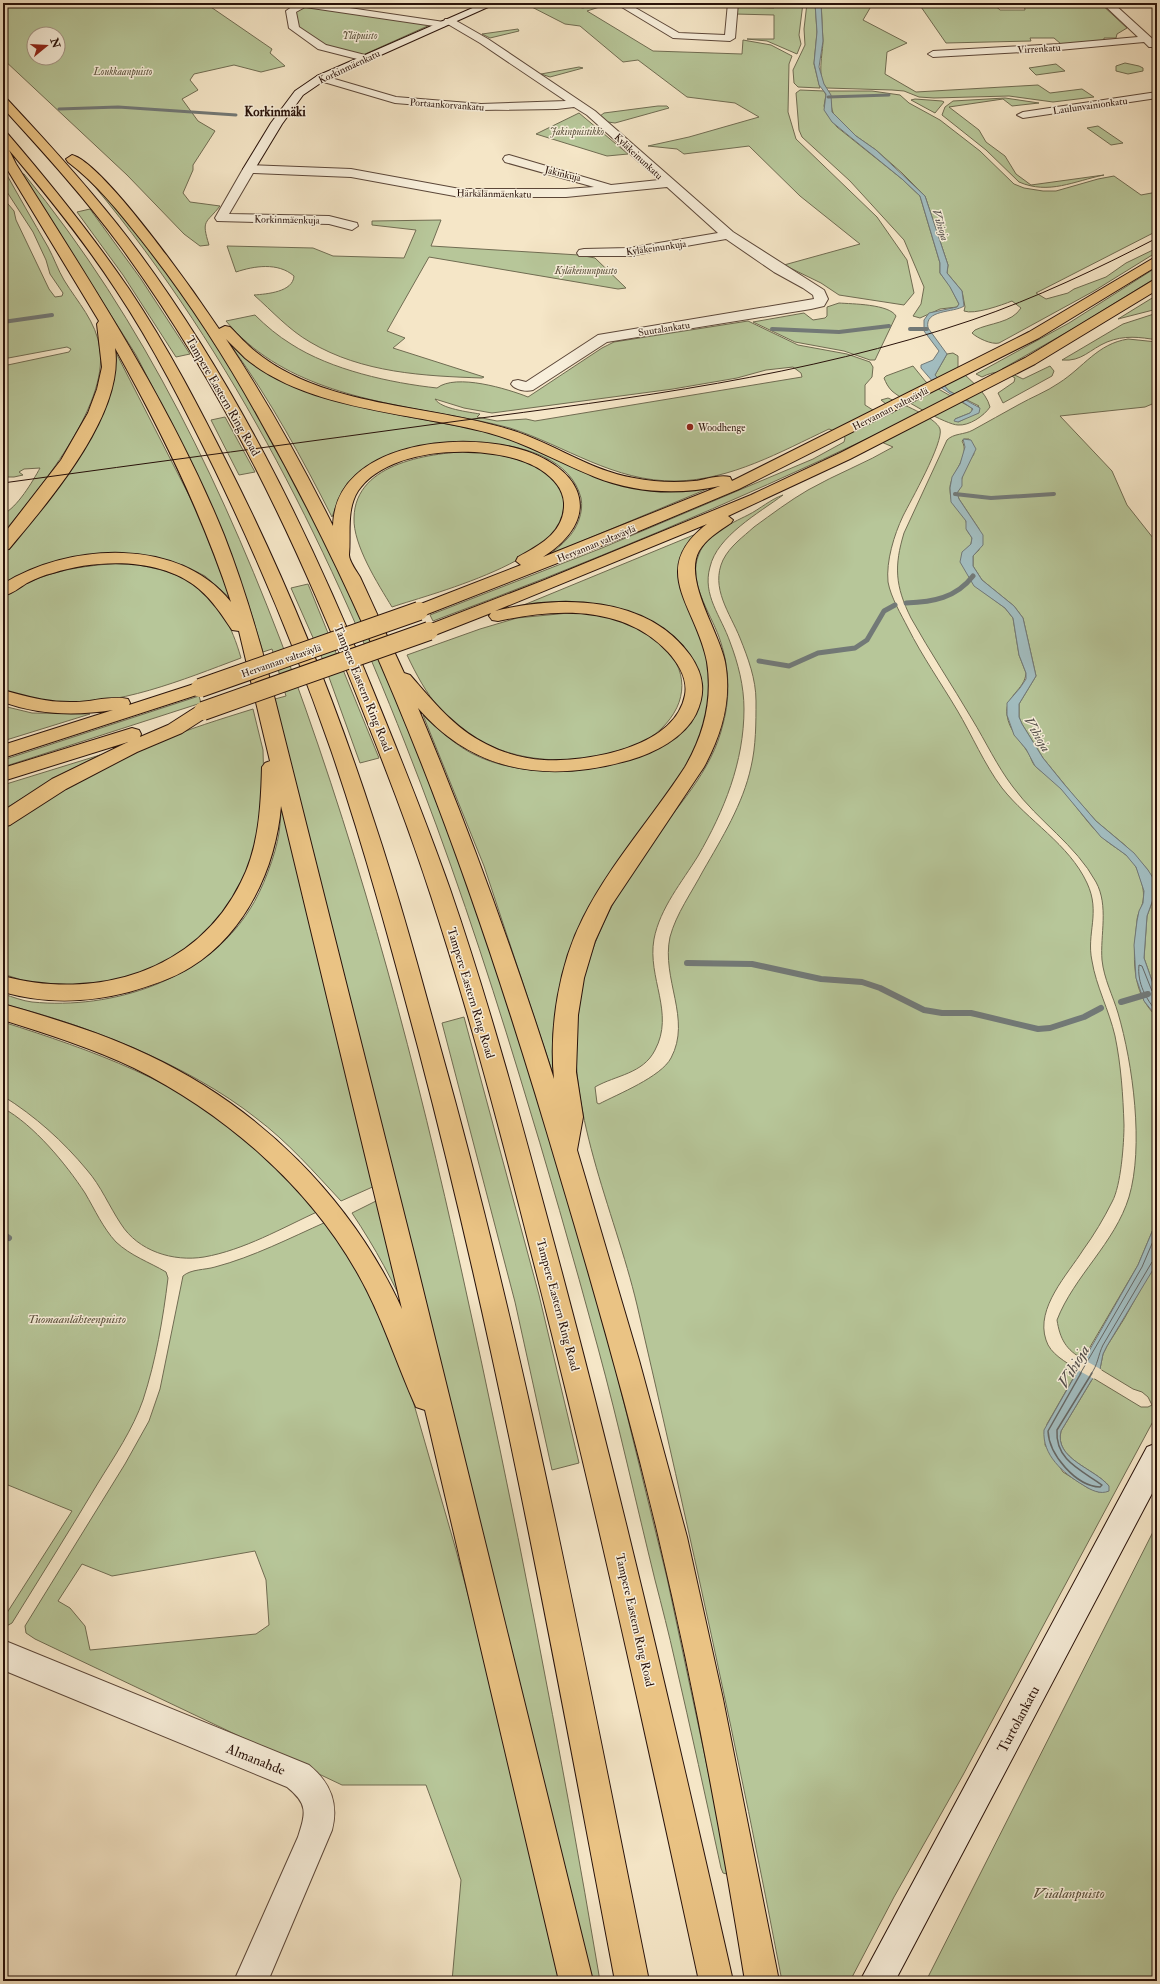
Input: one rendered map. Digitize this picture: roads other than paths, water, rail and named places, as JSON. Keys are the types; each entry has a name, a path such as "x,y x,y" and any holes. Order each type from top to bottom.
{"highway":[{"name":"Tampere Eastern Ring Road","path":"3,100 33,131 117,232 158,288 204,360 244,429 284,507 323,590 364,687 441,894 504,1101 573,1360 635,1616 716,1981"},
{"path":"33,131 81,165 112,197 196,303 270,422 312,497 342,557 392,666 424,744 478,887 525,1024 565,1151 626,1361 682,1579 714,1725 762,1981"},
{"path":"3,135 48,188 86,237 125,294 181,388 246,515 283,600 355,792 390,905 450,1115 509,1367 632,1981"},
{"path":"3,148 10,164 102,311 144,384 181,456 218,542 230,576 252,648 271,720 576,1981"},
{"name":"Hervannan valtaväylä","path":"3,752 194,690 485,587 726,489 1007,350 1100,297 1157,260"},
{"name":"Hervannan valtaväylä","path":"3,775 203,711 429,631 548,585 757,498 845,456 1030,361 1157,284"},
{"path":"196,303 223,327 237,345 267,366 297,381 326,393 364,404 473,424 510,434 543,446 586,467 616,479 648,485 663,486 710,484 802,452"},
{"path":"3,545 45,495 65,466 94,417 106,383 109,367 109,348 102,311"},
{"path":"342,557 344,505 349,492 368,472 385,462 449,446 510,451 547,466 558,475 569,489 572,502 571,515 566,529 555,540 537,554 485,587"},
{"path":"565,1151 571,1118 565,1074 567,1012 579,954 592,921 609,892 692,771 706,744 716,714 719,696 716,666 707,633 689,589 686,577 688,558 701,538 757,498"},
{"path":"3,591 24,578 44,571 87,561 128,559 166,565 181,570 198,579 212,591 223,602 252,648"},
{"path":"392,666 441,722 471,744 501,758 542,766 584,765 625,755 643,748 663,738 679,723 694,696 694,682 689,667 676,648 653,629 640,622 608,612 572,607 538,608 429,631"},
{"path":"3,696 22,704 50,709 80,709 194,690"},
{"path":"3,820 59,784 130,748 175,729 203,711"},
{"path":"3,984 26,991 54,994 87,992 121,987 147,979 174,966 196,953 217,936 232,918 246,895 264,852 270,824 273,796 271,720"},
{"path":"3,1012 91,1040 148,1066 186,1087 226,1113 262,1140 296,1173 330,1212 356,1249 379,1289 451,1460"}],"street":[{"name":"Korkinmäenkatu","path":"221,218 277,123 299,93 321,78 492,3"},
{"path":"620,3 677,36 730,38 733,3"},
{"path":"1107,3 1146,39 1157,47"},
{"path":"365,58 322,47 294,28 291,11 298,4 445,23"},
{"name":"Kyläkeinunkatu","path":"445,23 484,41 608,126 668,183 728,234 779,269 808,284 819,293 821,299"},
{"name":"Virrenkatu","path":"933,54 1059,47 1146,39"},
{"name":"Portaankorvankatu","path":"321,78 395,100 481,107 560,106 576,103"},
{"name":"Laulunvainionkatu","path":"1024,115 1157,95"},
{"name":"Jakinkuja","path":"509,159 587,179 617,189"},
{"name":"Härkälänmäenkatu","path":"249,169 351,174 460,193 566,193 668,183"},
{"name":"Korkinmäenkuja","path":"221,218 329,220 352,226"},
{"name":"Kyläkeinunkuja","path":"584,254 629,252 728,234"},
{"name":"Suutalankatu","path":"518,384 528,387 603,338 811,305 819,303 821,299"},
{"name":"Turtolankatu","path":"877,1981 1157,1456"},
{"name":"Almanahde","path":"3,1655 298,1776 309,1784 317,1794 320,1807 319,1822 250,1981"}],"water":[{"path":"815,3 821,3 823,41 819,67 824,84 831,95 832,112 856,136 876,150 925,196 948,265 947,273 962,291 964,306 941,312 931,318 928,322 928,328 947,354 935,375 949,391 980,408 979,413 958,422 954,421 955,419 970,413 973,409 934,383 921,368 921,365 933,360 939,351 924,331 924,320 929,313 957,307 959,304 950,287 940,273 940,263 920,196 902,179 832,122 824,110 826,94 819,85 814,63 817,32"},
{"path":"963,439 971,440 976,449 962,478 962,486 957,493 959,499 983,535 983,545 973,556 973,566 982,580 1014,606 1023,618 1036,676 1019,704 1019,717 1022,724 1043,758 1064,784 1096,821 1134,853 1155,881 1155,894 1147,916 1144,958 1157,995 1157,1017 1144,1001 1136,978 1134,945 1137,921 1139,911 1143,903 1144,891 1136,867 1126,855 1101,837 1061,789 1035,766 1026,749 1014,735 1007,715 1007,703 1026,679 1026,673 1019,655 1013,618 1005,608 974,586 960,562 962,552 971,544 972,538 966,529 966,521 951,502 950,488 952,477 960,464 965,447"},
{"path":"1157,1220 1157,1260 1154,1268 1107,1346 1103,1354 1100,1369 1091,1381 1061,1431 1060,1441 1063,1449 1069,1456 1109,1486 1109,1491 1099,1492 1089,1489 1061,1469 1050,1455 1046,1447 1044,1430 1138,1265"}],"waterway":[{"path":"828,97 889,95"},
{"path":"59,109 118,107 236,115"},
{"path":"3,322 52,315"},
{"path":"772,329 839,332 889,326"},
{"path":"910,329 927,329"},
{"path":"955,494 991,498 1054,494"},
{"path":"906,603 935,600 951,594 973,576"},
{"path":"759,661 789,666 818,653 855,648 867,640 884,611 895,605"},
{"path":"687,963 752,964 821,979 862,982 880,988 924,1010 942,1013 971,1013 1038,1029 1050,1028 1084,1017 1101,1008"},
{"path":"1121,1002 1148,994"},
{"path":"3,1234 9,1238"}],"tram line":[{"path":"3,483 588,404 782,371 846,357 909,340 972,320 1066,282 1157,238"}],"place":[{"name":"Woodhenge","path":"690,427"}],"district":[{"name":"Korkinmäki","path":"275,111"}],"park label":[{"name":"Yläpuisto","path":"360,35"},
{"name":"Loukkaanpuisto","path":"123,71"},
{"name":"Jakinpuistikko","path":"577,131"},
{"name":"Kyläkeinunpuisto","path":"586,270"},
{"name":"Tuomaanlähteenpuisto","path":"77,1319"},
{"name":"Viialanpuisto","path":"1069,1893"}],"water label":[{"name":"Vihioja","path":"941,225"},
{"name":"Vihioja","path":"1038,734"},
{"name":"Vihioja","path":"1073,1366"}]}
